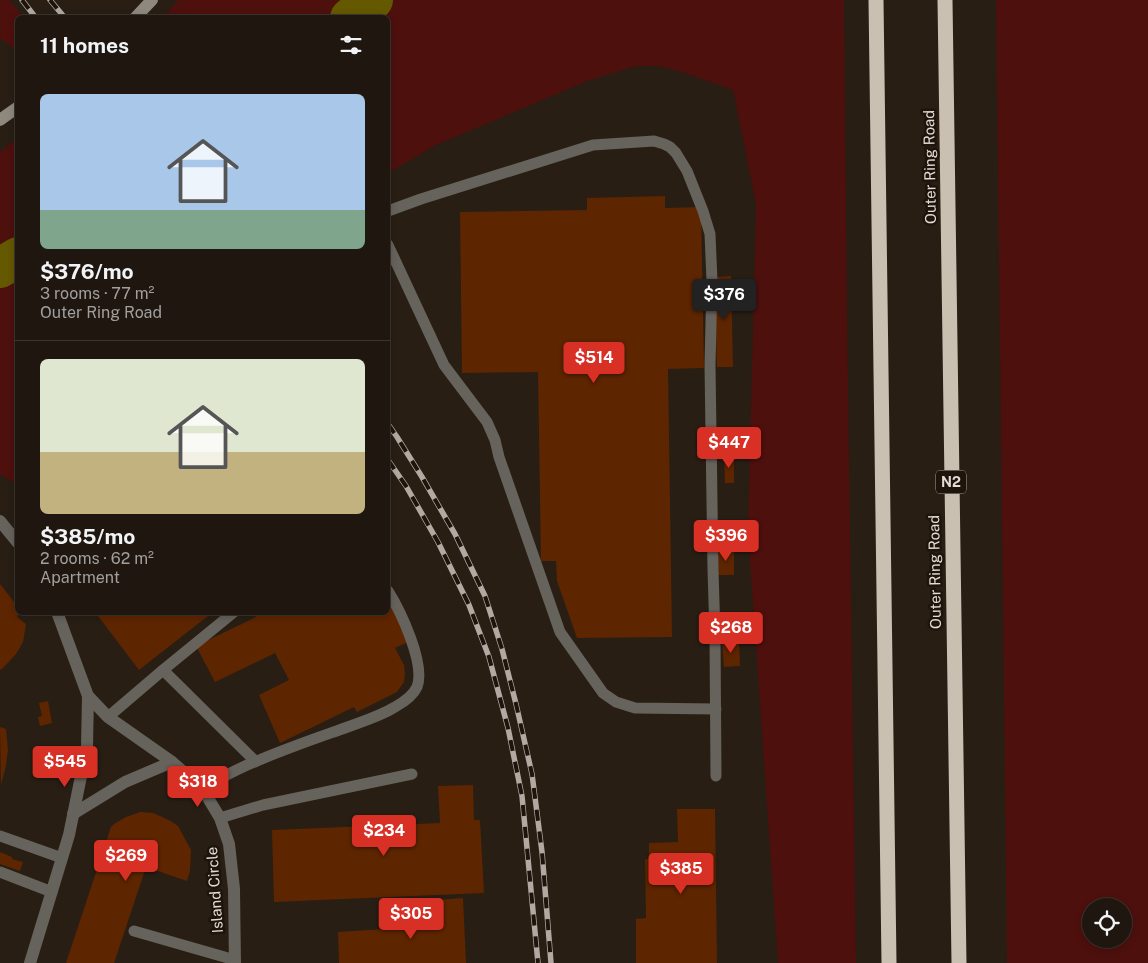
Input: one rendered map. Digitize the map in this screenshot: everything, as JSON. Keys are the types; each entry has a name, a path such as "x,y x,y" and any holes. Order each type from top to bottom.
{"highway":[{"path":"876,0 889,963"},
{"name":"Outer Ring Road","path":"945,0 959,963"}],"street":[{"path":"139,15 152,0"},
{"path":"0,120 15,109"},
{"path":"0,521 15,539"},
{"name":"Island Circle","path":"30,963 69,835 87,747 88,696 59,615"},
{"name":"Island Circle","path":"88,696 108,717 172,762 202,788 220,818 229,844 234,889 235,961"},
{"path":"73,814 125,782 172,762"}],"lane":[{"path":"390,210 593,145 654,141 670,147 687,171 710,234 716,776"},
{"path":"390,249 444,365 487,422 495,440 560,632 590,676 603,693 616,702 635,708 716,709"},
{"path":"202,788 255,761 375,717 410,698 418,682 414,647 390,594"},
{"path":"108,717 230,615"},
{"path":"163,670 255,761"},
{"path":"220,818 263,805 412,774"},
{"path":"0,836 62,858"},
{"path":"0,872 52,892"},
{"path":"134,931 235,961"}],"shaded area":[{"path":"0,0 9,0 22,15 15,15 15,49 0,38"},
{"path":"178,0 844,0 856,963 778,963 748,531 756,204 733,90 660,66 636,66 590,80 436,145 390,172 390,15 166,15"},
{"path":"996,0 1148,0 1148,963 1007,963"},
{"path":"15,141 15,484 0,474 0,152"}],"building":[{"path":"665,196 665,208 701,207 704,368 668,369 672,637 577,638 557,581 556,561 541,561 538,372 462,373 460,212 587,210 587,198"},
{"path":"731,276 733,367 717,367 714,277"},
{"path":"724,455 734,455 734,483 725,483"},
{"path":"717,549 734,549 734,575 718,575"},
{"path":"0,584 15,603 15,615 18,615 17,617 26,624 23,642 16,654 0,670"},
{"path":"390,602 408,642 395,648 404,665 404,682 397,692 357,712 354,707 280,743 259,695 289,680 275,653 215,682 196,646 256,617 255,615 390,615"},
{"path":"97,615 209,615 139,670"},
{"path":"739,641 740,666 724,667 722,642"},
{"path":"48,701 52,723 40,726 38,717 42,716 39,703"},
{"path":"0,727 6,729 8,750 1,785"},
{"path":"473,785 474,820 480,820 484,893 274,902 272,830 440,823 438,786"},
{"path":"677,809 715,809 717,963 636,963 636,919 646,918 645,859 649,859 649,843 678,842"},
{"path":"140,812 153,813 178,826 191,850 190,871 187,881 146,867 114,963 66,963 111,827 126,817"},
{"path":"0,852 12,857 12,859 23,862 20,871 0,864"},
{"path":"463,898 466,963 339,963 338,932 400,928 400,918 438,916 437,900"}],"waterway":[{"path":"354,15 373,0"},
{"path":"0,268 15,259"}],"railway":[{"path":"22,0 34,15"},
{"path":"50,0 62,15"},
{"path":"390,427 455,534 485,596 502,649 532,774 542,852 551,963"},
{"path":"390,463 406,486 438,542 469,605 489,657 508,728 522,796 538,963"}]}
